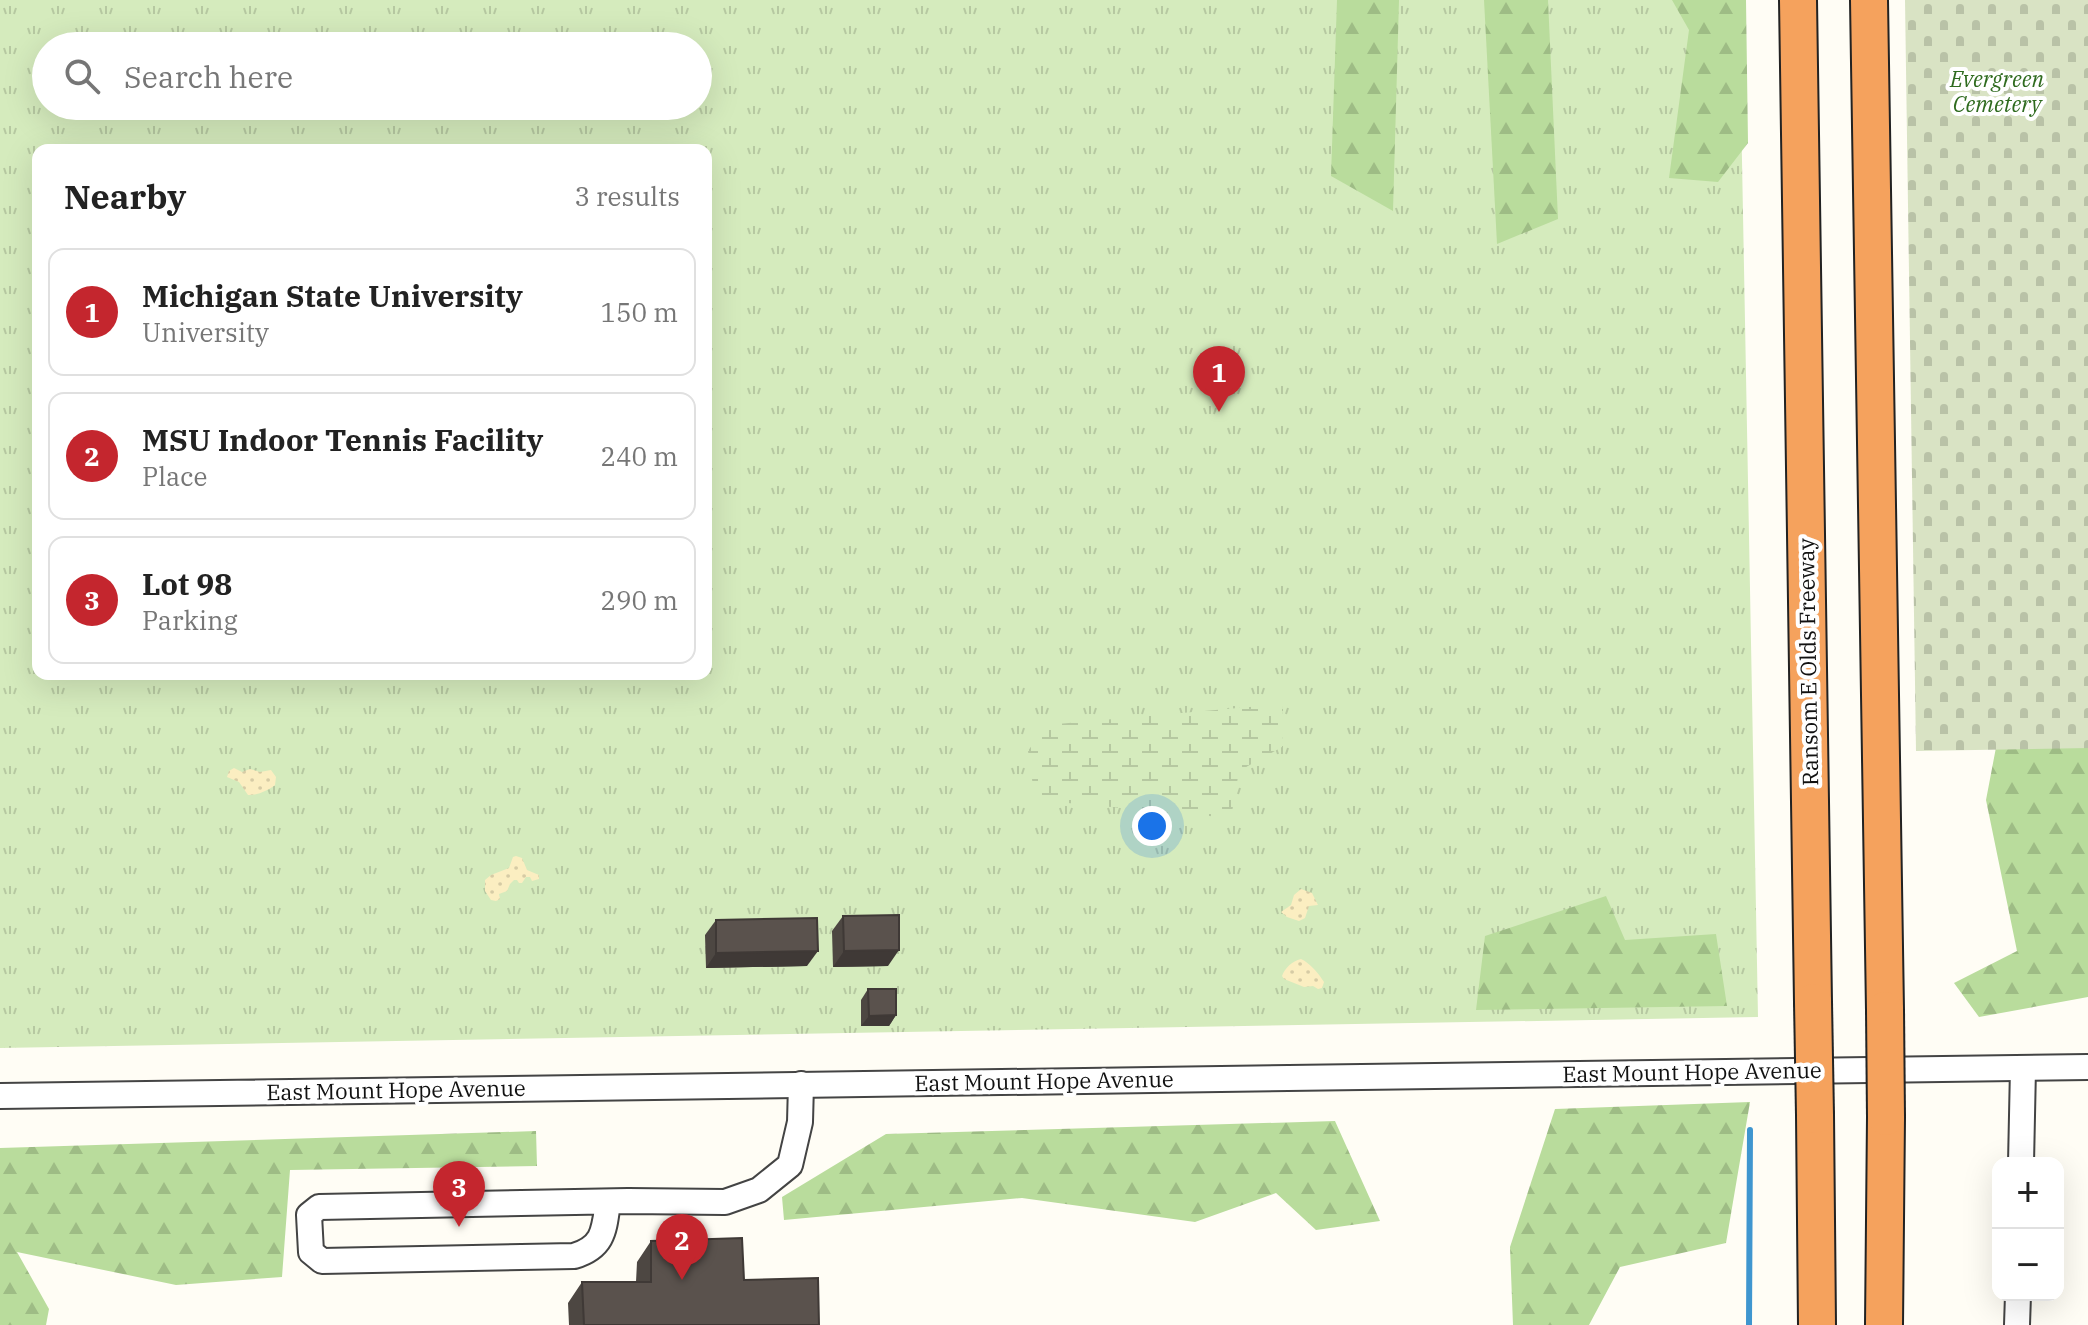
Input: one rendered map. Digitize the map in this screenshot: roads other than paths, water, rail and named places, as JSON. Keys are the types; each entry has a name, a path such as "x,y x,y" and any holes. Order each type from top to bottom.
{"highway":[{"name":"Ransom E Olds Freeway","path":"1798,0 1817,1325"},
{"path":"1869,0 1885,1010 1884,1325"}],"street":[{"name":"East Mount Hope Avenue","path":"0,1096 2088,1067"},
{"path":"2021,1157 2023,1068"},
{"path":"608,1202 598,1242 588,1252 574,1256 322,1261 311,1252 309,1215 319,1207 608,1202 725,1202 759,1190 790,1165 800,1122 801,1084"},
{"path":"2017,1325 2018,1301"}],"waterway":[{"path":"1749,1325 1750,1130"}],"place":[{"name":"Michigan State University","path":"1219,412"},
{"name":"Lot 98","path":"459,1227"},
{"name":"MSU Indoor Tennis Facility","path":"682,1280"}],"park label":[{"name":"Evergreen Cemetery","path":"1997,92"}]}
